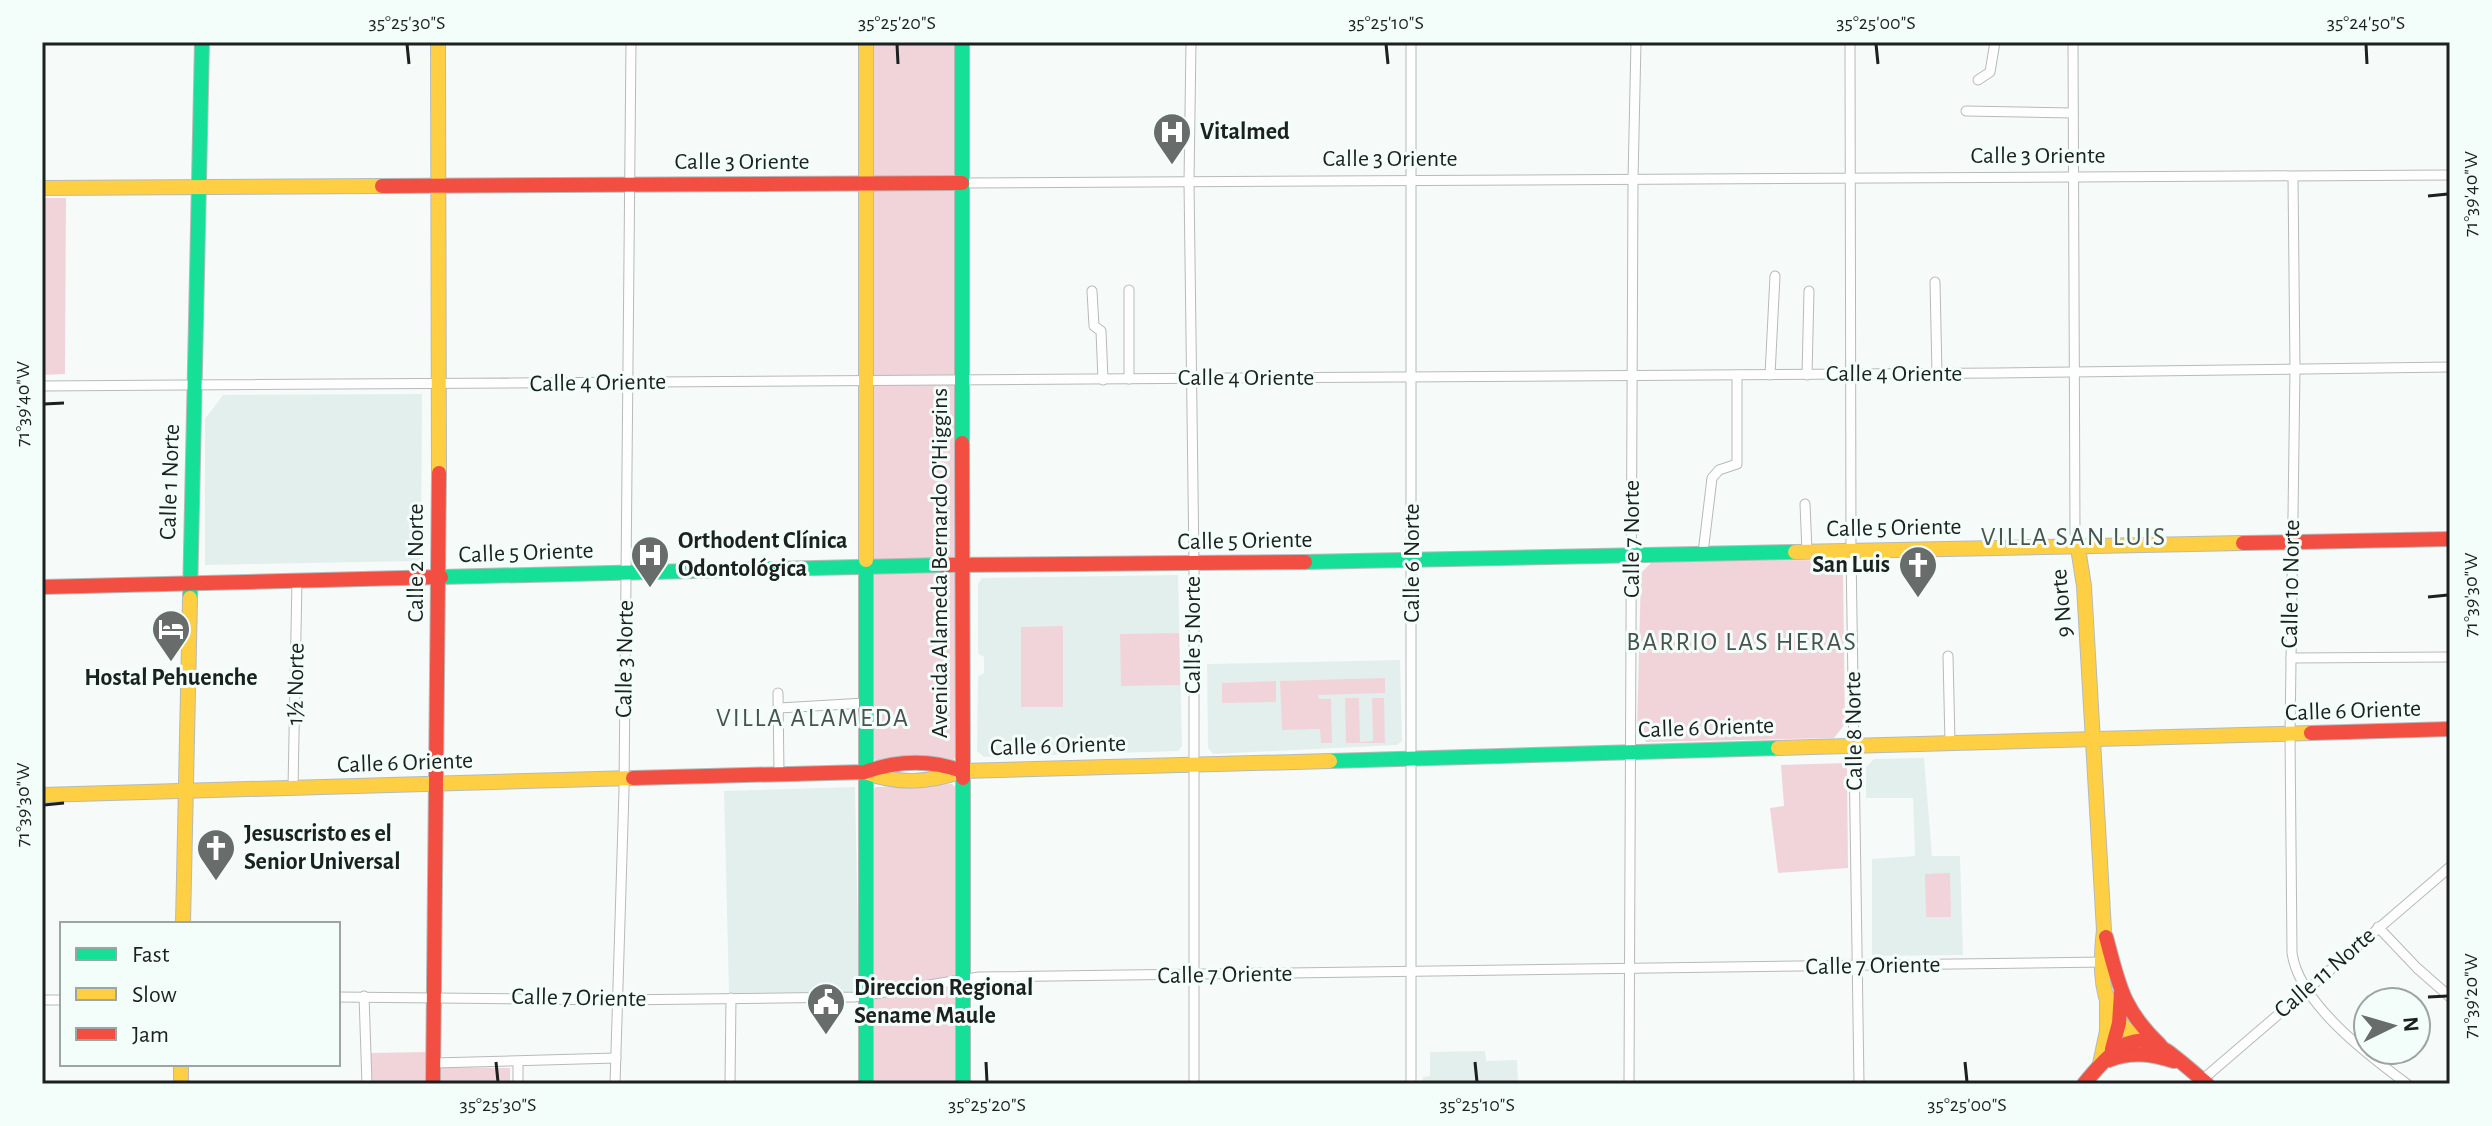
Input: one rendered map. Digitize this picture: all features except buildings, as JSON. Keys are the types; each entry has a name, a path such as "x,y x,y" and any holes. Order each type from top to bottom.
{"main road":[{"name":"Calle 1 Norte","path":"183,922 202,42"},
{"name":"Calle 2 Norte","path":"433,1084 439,577 438,42"},
{"path":"866,42 866,1084"},
{"name":"Avenida Alameda Bernardo O'Higgins","path":"962,42 963,1084"},
{"name":"Calle 3 Oriente","path":"42,188 962,183"},
{"name":"Calle 5 Oriente","path":"42,587 865,567 1194,564 2450,539"},
{"name":"9 Norte","path":"2078,548 2084,586 2104,930 2114,995"},
{"name":"Calle 6 Oriente","path":"42,795 865,772 911,762 929,762 962,771 2450,729"},
{"path":"2114,995 2114,1016 2119,1023 2137,1040 2179,1062 2204,1082"},
{"path":"2114,995 2159,1050"},
{"path":"2099,1067 2114,995"},
{"path":"2111,1053 2119,1023"},
{"path":"2088,1082 2117,1047 2137,1040"},
{"path":"2099,1067 2122,1055 2159,1050"}],"street":[{"name":"Calle 3 Norte","path":"615,1084 624,779 631,42"},
{"name":"Calle 5 Norte","path":"1191,42 1189,182 1194,564 1194,1084"},
{"name":"Calle 6 Norte","path":"1411,42 1411,1084"},
{"name":"Calle 7 Norte","path":"1629,1084 1636,42"},
{"name":"Calle 8 Norte","path":"1850,42 1851,551 1859,1084"},
{"path":"1978,80 1990,72 1995,42"},
{"name":"9 Norte","path":"2073,42 2075,533 2078,548"},
{"path":"1966,111 2073,113"},
{"name":"Calle 3 Oriente","path":"962,183 2450,175"},
{"name":"Calle 10 Norte","path":"2293,177 2295,369 2291,542 2291,939 2296,969 2305,989"},
{"path":"1770,375 1775,276"},
{"path":"1935,282 1937,374"},
{"path":"1129,290 1129,379"},
{"path":"1092,291 1094,326 1102,335 1103,380"},
{"path":"1807,375 1809,291"},
{"name":"Calle 4 Oriente","path":"42,386 2074,373 2450,367"},
{"path":"1703,553 1712,478 1719,470 1737,464 1737,375"},
{"path":"1805,504 1807,551"},
{"name":"1½ Norte","path":"293,788 297,580"},
{"path":"1948,656 1950,743"},
{"path":"2291,658 2450,657"},
{"path":"778,693 779,774"},
{"path":"779,708 865,703"},
{"name":"Calle 11 Norte","path":"2204,1082 2305,989 2450,867"},
{"path":"2378,927 2450,997"},
{"name":"Calle 7 Oriente","path":"340,997 616,1000 866,997 979,977 2107,962"},
{"path":"2305,989 2350,1036 2407,1084"},
{"path":"364,996 367,1084"},
{"path":"730,1084 731,998"},
{"path":"434,1063 616,1058"},
{"path":"518,1062 518,1084"}],"shaded area":[{"path":"871,42 957,42 956,757 953,760 878,761 871,755"},
{"path":"42,198 66,198 65,374 42,375"},
{"path":"422,394 421,557 418,561 205,565 205,419 223,395"},
{"path":"1834,560 1843,571 1845,724 1834,738 1646,742 1637,730 1641,573 1653,561"},
{"path":"1178,575 1182,746 1178,751 984,757 977,751 978,676 984,673 984,657 978,654 978,584 982,578"},
{"path":"1063,626 1063,707 1021,707 1021,627"},
{"path":"1179,633 1180,685 1121,686 1120,634"},
{"path":"1400,660 1402,741 1397,745 1213,754 1208,748 1207,664"},
{"path":"1385,678 1385,693 1318,695 1319,699 1331,699 1332,743 1321,743 1320,729 1282,730 1280,681"},
{"path":"1276,681 1276,702 1222,703 1222,683"},
{"path":"1345,698 1359,698 1360,742 1373,741 1372,698 1384,698 1385,743 1346,743"},
{"path":"1924,758 1932,856 1960,856 1963,955 1872,956 1872,859 1915,856 1913,798 1866,798 1866,767 1874,759"},
{"path":"1847,763 1848,868 1778,873 1770,808 1784,806 1781,765"},
{"path":"952,784 956,788 957,1084 871,1084 872,790 876,787"},
{"path":"855,787 859,992 729,993 724,791"},
{"path":"1950,873 1951,917 1926,917 1925,874"},
{"path":"1485,1051 1486,1061 1517,1060 1518,1083 1537,1084 1423,1084 1423,1077 1430,1076 1430,1052"},
{"path":"429,1052 428,1084 371,1084 370,1053"},
{"path":"441,1067 510,1068 510,1084 440,1084"}],"traffic: fast":[{"path":"190,598 202,42"},
{"path":"962,42 962,443"},
{"path":"1305,562 1795,552"},
{"path":"866,560 866,1084"},
{"path":"441,577 944,565"},
{"path":"1330,761 1778,748"},
{"path":"963,778 963,1084"}],"traffic: slow":[{"path":"438,42 439,473"},
{"path":"866,42 866,560"},
{"path":"42,188 382,186"},
{"path":"1795,552 2243,543"},
{"path":"2078,548 2084,586 2104,930 2103,984 2108,1004 2116,1018 2146,1046"},
{"path":"183,922 190,598"},
{"path":"1778,748 2311,733"},
{"path":"865,772 889,779 914,781 962,771 1330,761"},
{"path":"42,795 633,778"},
{"path":"2100,1064 2107,1031 2107,997"},
{"path":"181,1066 181,1084"}],"traffic: jam":[{"path":"382,186 962,183"},
{"path":"962,443 963,778"},
{"path":"433,1084 439,473"},
{"path":"2243,543 2450,539"},
{"path":"944,565 1305,562"},
{"path":"42,587 441,577"},
{"path":"2311,733 2450,729"},
{"path":"633,778 865,772 914,762 938,764 962,771"},
{"path":"2106,937 2124,996 2137,1020 2160,1045"},
{"path":"2112,1049 2119,1023 2121,993"},
{"path":"2084,1084 2118,1049 2131,1042 2144,1041 2171,1054 2207,1084"},
{"path":"2109,1060 2141,1054 2174,1061"}],"place":[{"name":"Vitalmed","path":"1172,166"},
{"name":"Orthodent Clínica Odontológica","path":"650,589"},
{"name":"San Luis","path":"1918,599"},
{"name":"Hostal Pehuenche","path":"171,663"},
{"name":"Jesuscristo es el Senior Universal","path":"216,882"},
{"name":"Direccion Regional Sename Maule","path":"826,1036"}],"district":[{"name":"VILLA SAN LUIS","path":"2074,537"},
{"name":"BARRIO LAS HERAS","path":"1742,642"},
{"name":"VILLA ALAMEDA","path":"813,718"}]}
